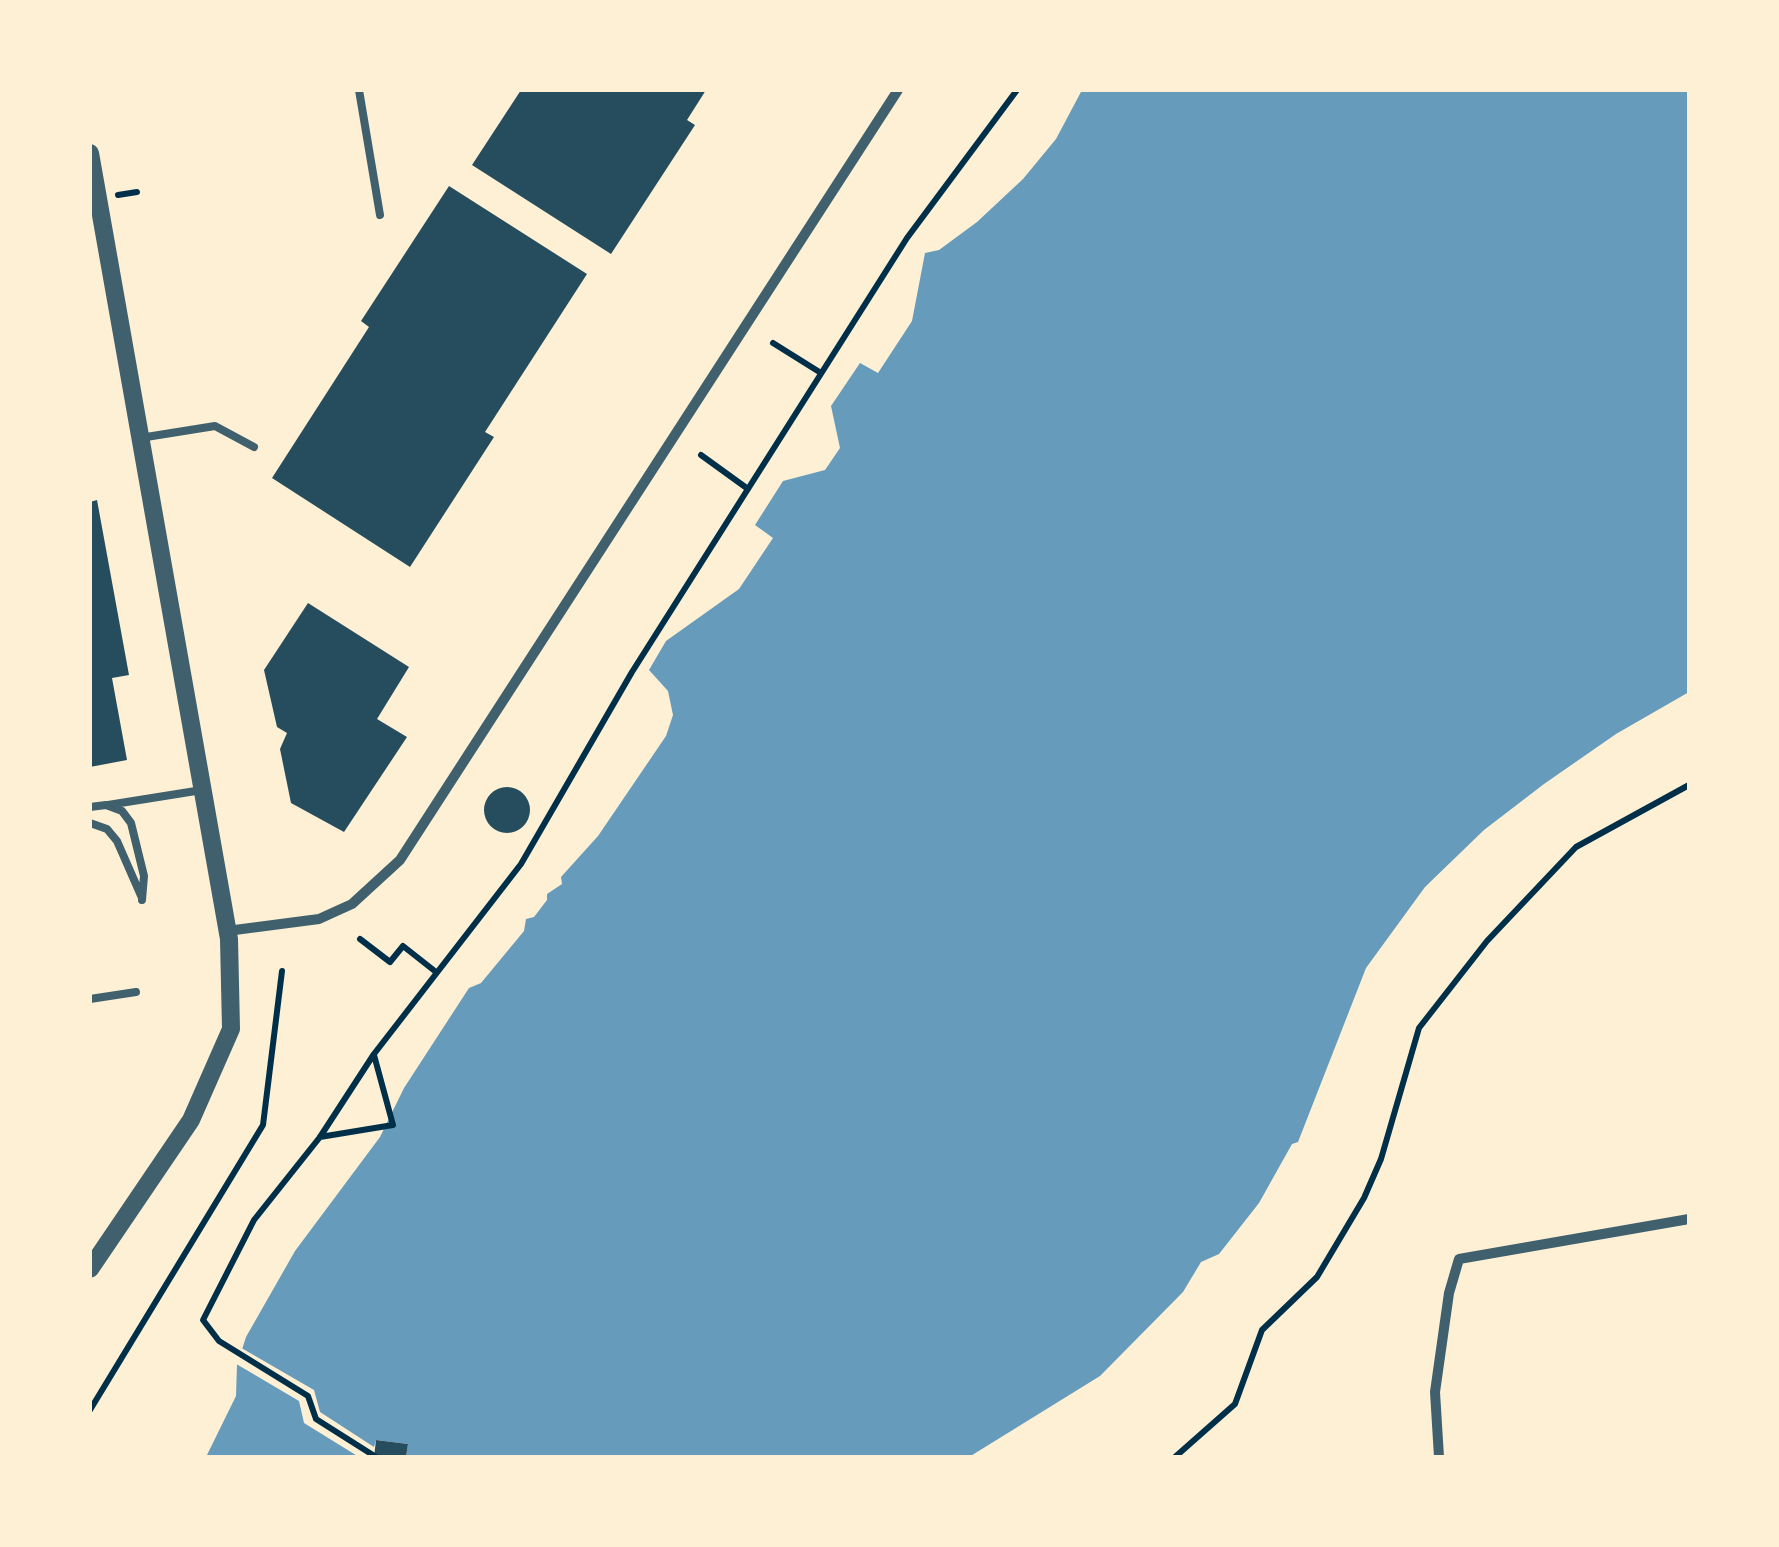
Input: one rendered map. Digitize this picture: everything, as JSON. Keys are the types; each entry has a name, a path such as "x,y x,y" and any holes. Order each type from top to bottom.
{"street":[{"path":"227,931 319,919 352,904 400,860 898,90"},
{"path":"90,152 227,931 231,1028 191,1120 90,1269"},
{"path":"1439,1457 1435,1392 1449,1293 1459,1259 1689,1219"}],"lane":[{"path":"359,90 380,215"},
{"path":"140,438 215,426 254,447"},
{"path":"90,808 202,790"},
{"path":"90,824 107,830 117,841 142,900 139,845 131,823 122,811 106,805"},
{"path":"90,999 136,992"}],"path":[{"path":"376,1457 316,1419 308,1396 219,1342 203,1320 254,1220 320,1137 374,1054 520,864 632,672 907,238 1018,90"},
{"path":"774,343 822,373"},
{"path":"700,455 748,488"},
{"path":"1175,1457 1235,1404 1262,1330 1317,1277 1364,1198 1381,1159 1419,1028 1486,942 1576,847 1689,785"},
{"path":"360,939 390,962 403,946 436,972"},
{"path":"90,1410 263,1125 282,972"},
{"path":"320,1137 393,1124 374,1054"}],"water":[{"path":"1082,90 1689,90 1689,692 1616,734 1544,784 1484,830 1425,887 1366,968 1298,1142 1292,1144 1259,1203 1219,1254 1201,1262 1183,1292 1100,1376 969,1457 206,1457 236,1396 237,1365 246,1337 295,1251 380,1137 404,1088 469,988 481,983 524,931 526,919 534,917 547,894 562,884 561,877 598,836 666,736 673,715 668,691 649,670 666,641 739,589 773,538 755,525 783,481 825,470 840,448 831,406 860,363 878,373 912,321 925,253 939,250 977,222 1023,179 1056,139"}],"pier":[{"path":"238,1346 314,1390 320,1412 374,1447 376,1440 408,1444 406,1457 359,1457 304,1423 299,1401 233,1362"}],"building":[{"path":"521,90 706,90 687,120 695,125 611,254 472,165"},
{"path":"449,186 587,274 485,432 494,437 410,567 272,478 369,327 361,321"},
{"path":"97,500 129,675 112,678 127,760 90,767 90,502"},
{"path":"308,603 409,667 377,719 407,737 344,832 291,803 280,749 287,733 277,727 264,670"},
{"path":"507,787 523,794 530,810 523,826 507,833 491,826 484,810 491,794"},
{"path":"376,1440 408,1444 406,1457 374,1457"}]}
